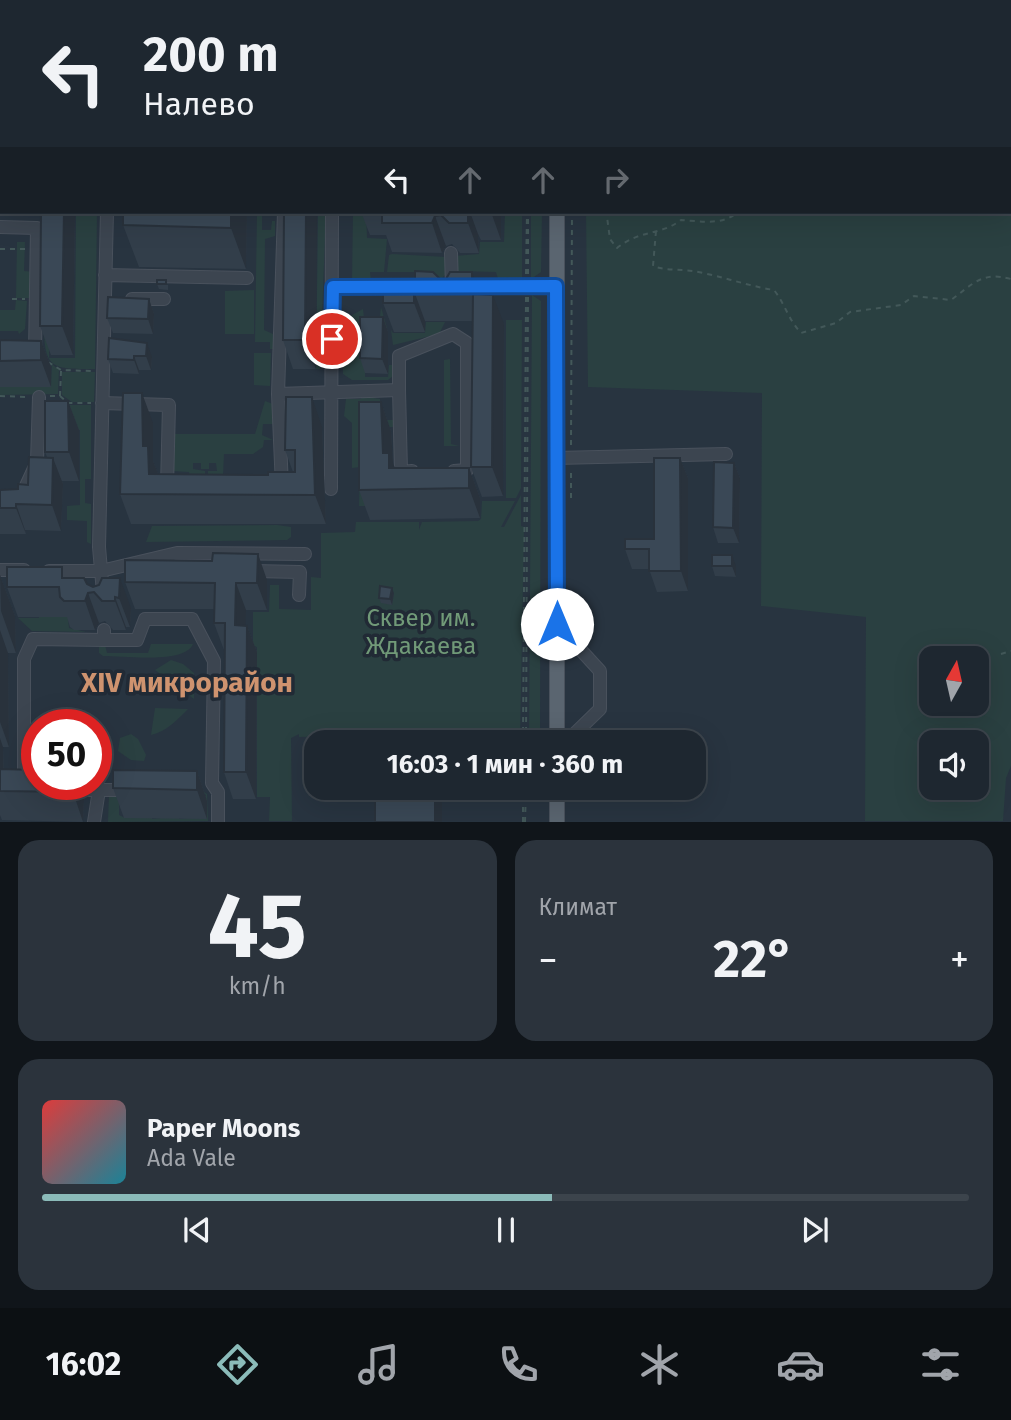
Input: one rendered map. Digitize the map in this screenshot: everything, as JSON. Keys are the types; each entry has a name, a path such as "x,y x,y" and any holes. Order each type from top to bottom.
{"main road":[{"path":"557,214 556,286 564,458 557,624 557,730"},
{"path":"557,800 557,821"}],"street":[{"path":"104,608 101,572 102,403 107,214"},
{"path":"269,488 282,489 278,394 285,214"},
{"path":"331,489 332,214"},
{"path":"0,227 37,228 35,353 0,353"},
{"path":"452,253 445,286 452,301"},
{"path":"105,275 247,278"},
{"path":"333,287 414,286"},
{"path":"445,286 556,286"},
{"path":"104,298 164,299"},
{"path":"452,328 467,343 467,470 401,472 399,390 399,356 452,328"},
{"path":"278,394 332,390 399,390"},
{"path":"0,500 20,499 37,462 39,397"},
{"path":"102,403 169,405 167,486 180,487"},
{"path":"564,458 726,454"},
{"path":"101,572 177,553 305,554"},
{"path":"0,570 101,572 130,578"},
{"path":"233,571 300,572 299,595"},
{"path":"29,709 24,659 33,639 104,635 138,640 145,618 192,619 214,661 211,792 218,821"},
{"path":"557,624 600,671 600,709 578,730"},
{"path":"0,790 21,790"},
{"path":"112,790 138,790"},
{"path":"94,821 97,800"}],"path":[{"path":"524,730 528,214"},
{"path":"571,498 564,458 572,214"},
{"path":"610,214 607,217 610,239 617,248 630,238 656,230 667,231 681,220 708,222 731,218 735,214"},
{"path":"656,230 653,266 669,272 688,270 705,273 774,290 784,304 789,320 801,333 836,323 850,312 901,305 914,296 951,300 978,279 995,275 1011,279"},
{"path":"0,249 37,249"},
{"path":"524,730 527,288"},
{"path":"35,353 61,370 96,371"},
{"path":"60,396 61,370"},
{"path":"1001,654 1011,650"},
{"path":"524,800 524,821"}],"green space":[{"path":"76,214 97,214 95,369 60,367 54,364 49,359 46,351 44,325 49,324 49,358 75,358"},
{"path":"257,214 262,214 262,230 271,230 272,221 275,221 275,236 265,239 264,330 273,334 273,349 270,349 270,342 255,342"},
{"path":"318,214 326,214 320,369 316,369"},
{"path":"353,214 366,214 367,238 387,239 384,272 370,272 371,281 352,281"},
{"path":"505,214 522,214 522,282 499,282 496,272 459,271 457,277 454,256 479,254 480,242 504,242"},
{"path":"531,214 542,214 541,272 531,279"},
{"path":"586,214 1011,214 1011,766 1006,778 1003,821 865,821 866,617 761,606 762,393 588,387"},
{"path":"17,242 25,242 24,271 34,272 33,298 16,298"},
{"path":"389,255 446,257 445,275 438,282 418,272 387,272"},
{"path":"254,290 254,334 225,334 225,291"},
{"path":"532,295 541,301 540,730 529,730"},
{"path":"16,300 27,301 25,329 19,334 18,331 0,331 0,310 15,310"},
{"path":"381,307 387,328 365,328 365,377 388,377 389,365 392,365 393,376 388,380 352,380 343,374 343,320 363,309 364,318 380,317"},
{"path":"506,320 522,320 521,488 516,498 506,498"},
{"path":"426,322 445,322 439,334 393,345 391,330 393,333 425,333"},
{"path":"254,353 271,353 270,386 254,385"},
{"path":"450,359 451,444 459,446 444,446 444,360"},
{"path":"52,364 59,370 58,394 0,395 0,387 14,387 14,384 51,387"},
{"path":"62,372 95,372 94,402 72,402 62,395"},
{"path":"362,396 380,399 381,420 395,420 397,444 394,444 393,427 369,427 365,506 359,506 360,467 352,468 352,423 344,416 346,399 361,399"},
{"path":"265,401 273,404 275,424 263,424 262,435 273,440 264,440 263,447 253,454 224,454 223,476 208,476 208,471 217,471 216,463 209,463 209,469 201,469 201,463 193,463 193,469 205,471 205,476 190,483 189,472 173,471 172,434 255,434"},
{"path":"61,405 91,405 91,479 85,479 85,503 91,504 91,544 87,542 87,521 67,520 67,506 80,505 80,430 62,430"},
{"name":"Сквер им. Ждакаева","path":"521,495 521,526 524,527 520,730 304,730 304,737 299,737 299,734 291,738 292,821 269,821 270,797 257,797 257,647 253,646 253,612 269,612 270,585 279,585 279,609 311,610 311,577 321,578 321,533 355,532 356,522 419,522 419,530 422,522 478,521 481,519 482,501 515,501 501,527 504,527"},
{"path":"152,526 291,527 291,537 287,540 146,542"},
{"path":"39,615 68,617 69,628 86,632 32,631 18,618 39,618"},
{"path":"151,644 193,644 188,650 167,657 103,656 99,653 99,645 105,645 107,653 148,653"},
{"path":"171,660 183,664 194,673 194,699 155,670"},
{"path":"155,708 188,709 167,728 151,735"},
{"path":"131,734 138,739 146,755 144,761 131,760 118,751 120,738"},
{"path":"201,790 207,794 208,821 108,822 109,800 112,800 112,796 119,795 119,815 125,818 179,816 179,819 206,816 206,795"}],"building":[{"path":"41,214 64,214 62,326 40,326"},
{"path":"123,214 231,214 231,228 123,225"},
{"path":"284,214 306,214 305,340 283,340"},
{"path":"382,214 468,214 468,223 449,223 441,215 435,216 432,223 382,223"},
{"path":"415,271 433,272 441,280 446,279 450,272 472,272 472,292 414,291 414,303 383,303 383,282 415,283"},
{"path":"157,280 166,280 166,284 157,284"},
{"path":"473,294 493,295 492,467 471,467"},
{"path":"108,297 149,299 148,319 107,318"},
{"path":"360,317 383,317 382,359 360,358"},
{"path":"109,338 147,343 146,356 134,356 134,360 108,359"},
{"path":"0,340 41,341 41,360 0,361"},
{"path":"123,393 142,393 143,446 148,446 149,474 268,475 268,472 295,472 295,450 285,450 286,397 312,397 315,495 120,494"},
{"path":"45,401 68,401 69,452 45,452"},
{"path":"359,402 381,402 383,453 389,453 389,468 469,468 469,488 359,490"},
{"path":"29,457 53,458 52,505 16,504 16,508 0,508 0,490 18,489 18,484 28,485"},
{"path":"654,458 680,458 681,571 649,571 649,549 625,549 625,539 654,539"},
{"path":"714,462 734,463 733,528 713,527"},
{"path":"213,553 258,554 257,583 236,583 235,625 247,626 246,772 224,772 225,623 214,623 215,583 125,582 125,560 212,561"},
{"path":"712,555 732,555 732,566 712,566"},
{"path":"7,567 62,567 62,578 84,578 87,584 93,587 99,585 102,578 120,578 119,598 115,597 115,601 102,601 94,592 88,593 85,601 64,601 60,597 59,587 7,587"},
{"path":"380,586 392,588 390,599 379,598"},
{"path":"0,769 21,770 21,791 0,791"},
{"path":"113,770 197,771 197,790 113,788"},
{"path":"375,800 435,800 435,822 375,822"}],"district":[{"name":"XIV микрорайон","path":"187,682"}],"route":[{"path":"332,339 333,287 556,286 557,624"}]}
